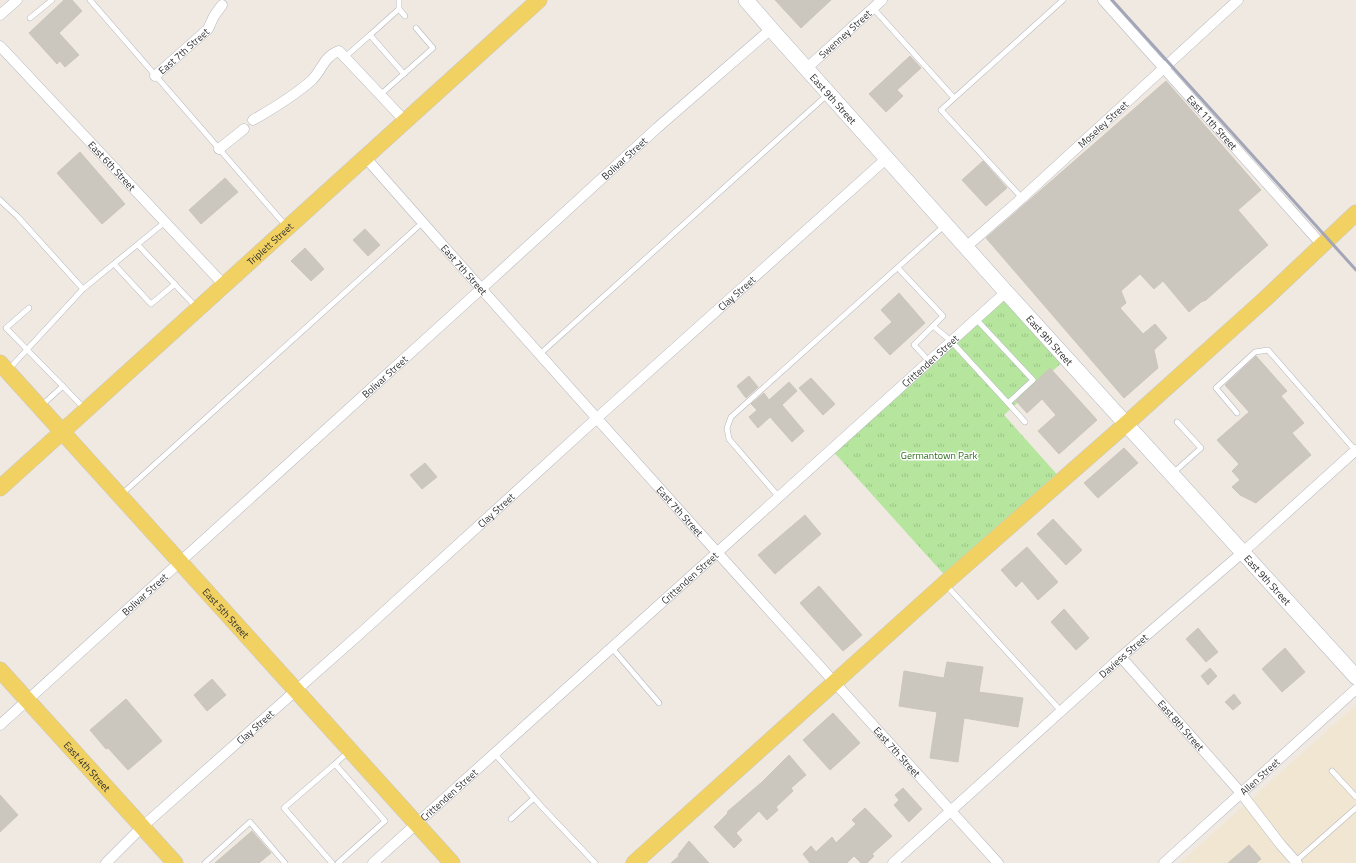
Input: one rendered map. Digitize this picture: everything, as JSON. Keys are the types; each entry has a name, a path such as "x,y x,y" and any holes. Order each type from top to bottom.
{"main road":[{"name":"Triplett Street","path":"0,488 539,0"},
{"path":"634,863 945,583 1126,424 1356,213"},
{"name":"East 5th Street","path":"4,367 452,863"},
{"name":"East 4th Street","path":"0,670 175,863"}],"street":[{"path":"0,15 17,0"},
{"name":"East 9th Street","path":"746,0 1006,292 1356,677"},
{"name":"Swenney Street","path":"807,68 882,0"},
{"name":"East 11th Street","path":"1103,0 1322,245"},
{"name":"Moseley Street","path":"966,247 1022,198 1238,0"},
{"name":"East 7th Street","path":"155,76 208,29 214,16 222,5"},
{"name":"Bolivar Street","path":"0,725 481,290 657,128 771,29"},
{"name":"East 6th Street","path":"0,46 224,285"},
{"path":"253,120 286,101 313,78 325,60 333,53 339,51 405,122"},
{"path":"219,149 244,129"},
{"name":"East 7th Street","path":"365,157 481,290 998,863"},
{"name":"Clay Street","path":"106,863 142,827 363,631 597,418 887,158"},
{"name":"Crittenden Street","path":"372,863 1006,292"},
{"name":"Daviess Street","path":"893,863 1121,657 1242,553 1356,450"},
{"name":"East 8th Street","path":"1121,657 1241,793 1296,862"},
{"name":"Allen Street","path":"1164,863 1356,689"}],"lane":[{"path":"30,18 52,0"},
{"path":"90,0 287,228"},
{"path":"399,0 399,9 405,16"},
{"path":"1022,198 941,110 1063,0"},
{"path":"873,8 954,98"},
{"path":"345,57 399,9"},
{"path":"380,95 433,48 416,28"},
{"path":"370,35 404,74"},
{"path":"540,354 829,93"},
{"path":"0,200 18,217 83,289"},
{"path":"4,367 27,350 83,289 165,222"},
{"path":"120,496 423,222"},
{"path":"778,496 729,439 727,428 731,417 946,224"},
{"path":"138,245 197,309"},
{"path":"114,264 151,304 175,284"},
{"path":"898,268 943,316 914,345 929,361"},
{"path":"29,308 6,328 86,410"},
{"path":"976,319 1033,380 1008,403"},
{"path":"933,326 951,341 1025,422"},
{"path":"1237,413 1216,388 1255,352 1268,350 1356,450"},
{"path":"40,407 63,386"},
{"path":"1172,474 1201,448 1177,422"},
{"path":"945,583 1061,711"},
{"path":"611,647 659,703"},
{"path":"332,863 284,808 350,750"},
{"path":"494,753 595,863"},
{"path":"335,764 384,821 338,863"},
{"path":"1332,771 1356,797"},
{"path":"511,819 534,798"},
{"path":"1296,862 1356,808"},
{"path":"206,863 250,822 284,861 277,863"}],"shaded area":[{"path":"1356,705 1356,863 1180,863"}],"green space":[{"name":"Germantown Park","path":"1006,292 1067,358 1004,415 1062,480 949,580 831,449"}],"building":[{"path":"64,0 72,0 82,11 59,33 79,55 65,67 60,61 57,64 29,33"},
{"path":"775,0 831,0 801,28"},
{"path":"910,56 921,68 897,90 903,96 886,112 869,94"},
{"path":"1166,81 1261,190 1238,210 1268,245 1206,300 1201,302 1189,312 1163,281 1154,289 1140,274 1121,291 1126,303 1120,308 1143,334 1155,324 1167,338 1154,350 1158,368 1124,398 986,238"},
{"path":"80,152 125,204 102,224 57,173"},
{"path":"983,161 1007,188 986,206 962,180"},
{"path":"225,178 238,192 201,224 189,210"},
{"path":"365,229 380,245 368,256 353,240"},
{"path":"305,248 324,269 311,281 291,261"},
{"path":"899,293 925,323 890,355 874,338 892,322 881,310"},
{"path":"1256,356 1287,391 1281,396 1304,423 1292,433 1311,455 1256,503 1240,495 1232,487 1240,480 1232,471 1239,464 1217,440 1249,412 1225,385"},
{"path":"1050,368 1097,420 1059,454 1038,431 1056,415 1042,399 1027,413 1016,401"},
{"path":"749,376 758,387 746,398 737,386"},
{"path":"811,378 835,404 823,415 799,388"},
{"path":"789,382 797,391 782,405 804,431 792,442 770,417 758,428 749,417 757,410 751,404 764,393 769,400"},
{"path":"1124,448 1138,463 1098,498 1084,483"},
{"path":"425,463 437,477 422,489 410,475"},
{"path":"805,515 821,534 775,574 758,555"},
{"path":"1053,519 1082,550 1066,565 1037,534"},
{"path":"1027,547 1058,582 1038,600 1022,581 1016,587 1001,570"},
{"path":"819,586 862,635 843,651 800,603"},
{"path":"1064,609 1089,638 1076,650 1051,622"},
{"path":"1198,628 1218,652 1206,662 1186,639"},
{"path":"1285,648 1305,672 1282,692 1262,669"},
{"path":"947,662 983,667 979,692 1023,698 1018,727 964,718 958,762 930,758 937,712 899,706 904,671 944,678"},
{"path":"1210,668 1217,676 1208,685 1201,676"},
{"path":"212,679 226,695 207,711 194,695"},
{"path":"1234,694 1241,703 1233,710 1225,702"},
{"path":"126,699 162,741 128,770 108,748 106,749 90,730"},
{"path":"833,713 860,743 830,770 803,740"},
{"path":"789,755 806,775 791,788 793,791 776,807 778,810 767,820 759,811 736,833 742,840 734,848 714,827 728,813 727,812 762,782"},
{"path":"903,788 922,809 909,822 894,805 899,800 895,795"},
{"path":"0,795 18,815 0,832"},
{"path":"865,808 892,836 872,854 874,856 867,863 861,863 854,856 847,863 810,863 803,854 811,846 816,852 832,837 836,843 856,824 852,820"},
{"path":"252,831 271,853 259,863 215,863"},
{"path":"689,841 709,863 671,863 679,856 678,855"},
{"path":"1249,845 1261,859 1256,863 1228,863"}],"railway":[{"path":"1112,0 1356,270"}]}
